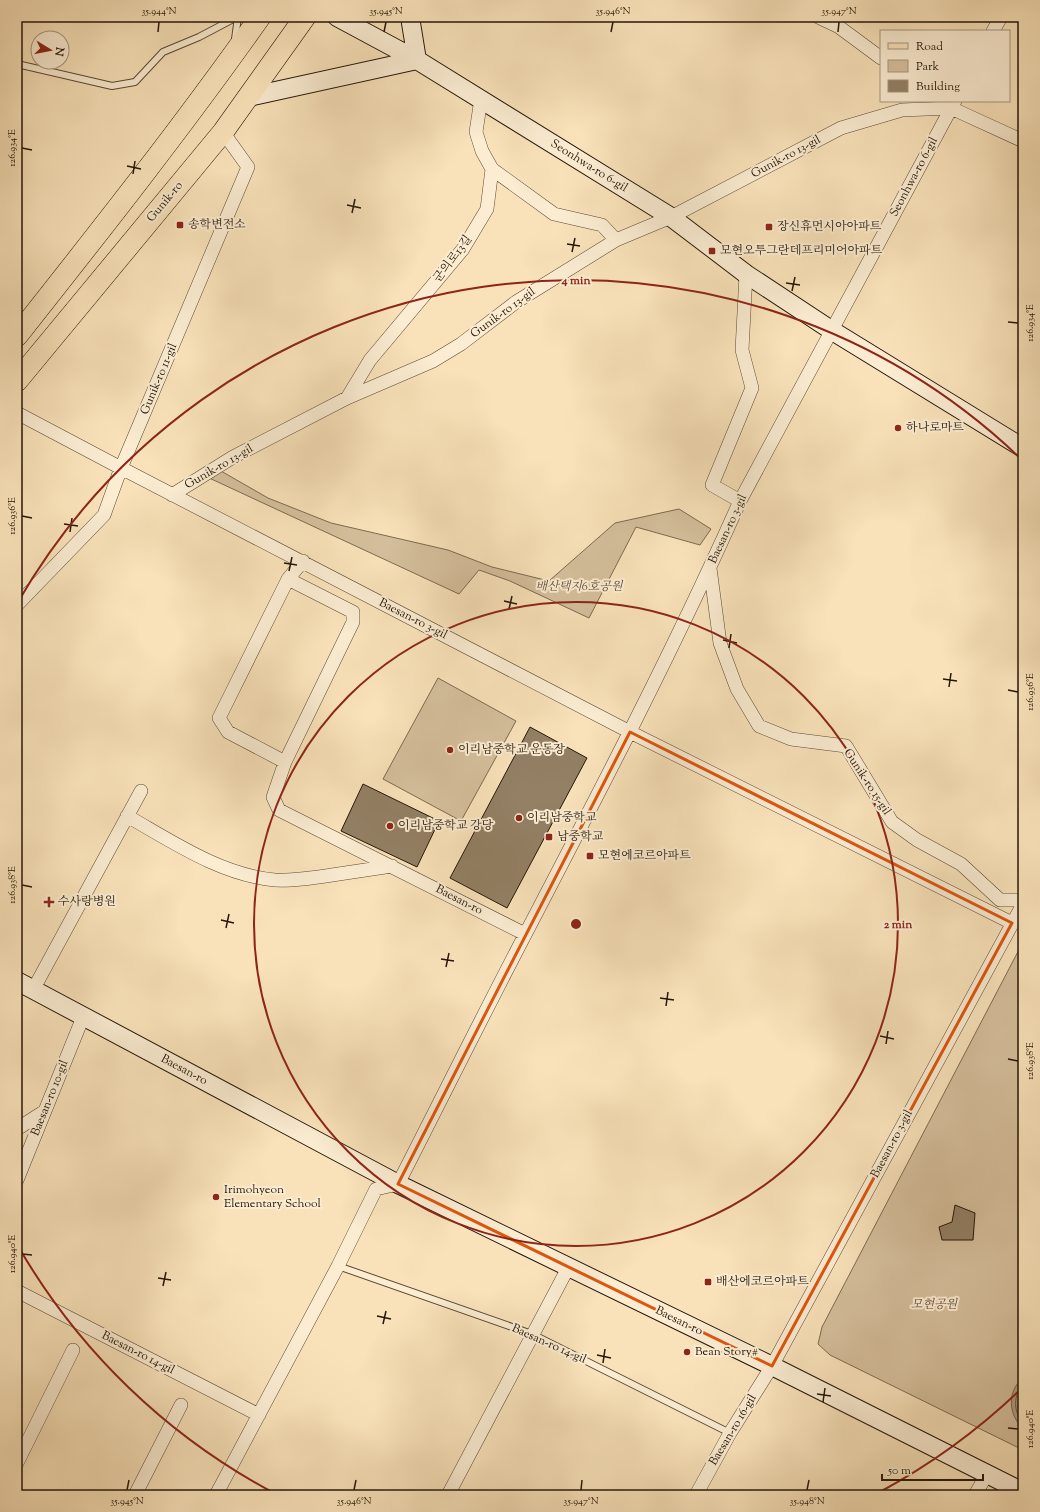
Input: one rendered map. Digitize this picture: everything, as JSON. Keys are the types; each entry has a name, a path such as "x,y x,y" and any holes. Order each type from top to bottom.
{"main road":[{"path":"17,336 95,238 260,17"},
{"name":"Gunik-ro","path":"17,381 223,132 304,17"}],"street":[{"name":"Seonhwa-ro 6-gil","path":"337,17 417,60 671,217 746,274 831,330 1023,448"},
{"path":"248,97 417,60 410,17"},
{"path":"818,17 838,27 880,57"},
{"path":"994,30 1001,17"},
{"path":"481,100 476,132 482,151 492,169 554,214 602,225 616,240"},
{"path":"949,103 1023,142"},
{"name":"Seonhwa-ro 6-gil","path":"831,330 949,103"},
{"name":"Gunik-ro 13-gil","path":"172,495 233,457 348,398 433,361 460,344 516,302 616,240 671,217 841,128 902,110 949,103"},
{"name":"Gunik-ro 11-gil","path":"17,605 104,515 121,468 248,167 223,132"},
{"name":"군의로13길","path":"348,398 370,360 463,249 487,209 492,169"},
{"path":"740,501 712,485 752,388 742,350 746,274"},
{"name":"Baesan-ro 3-gil","path":"525,934 630,732 710,568 740,501 831,330"},
{"path":"17,413 121,468"},
{"name":"Baesan-ro 3-gil","path":"121,468 303,561 630,732 1012,923"},
{"path":"285,762 228,732 219,718 288,579 303,561"},
{"name":"Gunik-ro 15-gil","path":"710,568 720,643 736,689 758,726 790,739 846,746 892,822 917,840 962,864 1000,900 1023,900"},
{"path":"288,579 353,612 353,622 285,762 273,797 279,810 392,866"},
{"path":"34,990 141,791"},
{"path":"128,816 191,852 219,866 252,876 275,880 306,879 392,866"},
{"name":"Baesan-ro","path":"392,866 525,934"},
{"name":"Baesan-ro 3-gil","path":"772,1366 1023,904"},
{"path":"216,1495 338,1266 376,1189 398,1184 525,934"},
{"name":"Baesan-ro","path":"17,981 398,1184 772,1366 1023,1492"},
{"name":"Baesan-ro 10-gil","path":"18,1172 45,1111 83,1017"},
{"path":"17,1129 45,1111"},
{"path":"448,1495 568,1268"},
{"name":"Baesan-ro 14-gil","path":"17,1291 259,1415"},
{"path":"17,1463 73,1350"},
{"name":"Baesan-ro 16-gil","path":"696,1495 730,1433 772,1366"},
{"path":"135,1495 181,1405"},
{"path":"975,1495 987,1474"}],"lane":[{"path":"233,55 238,17"},
{"path":"17,64 112,86 135,82 163,52 199,37 238,17"},
{"name":"Baesan-ro 14-gil","path":"338,1266 532,1334 730,1433"}],"highlighted area":[{"path":"630,732 1012,923 772,1366 398,1184"}],"green space":[{"name":"배산택지6호공원","path":"214,467 268,498 331,523 448,550 492,567 549,581 615,523 679,509 711,529 700,545 636,527 589,618 510,581 479,570 459,594 207,477"},
{"name":"이리남중학교 운동장","path":"438,678 516,721 461,821 383,779"},
{"name":"모현공원","path":"1023,942 1023,1450 830,1355 818,1344 822,1327"}],"water":[{"path":"1023,1378 1023,1429 1015,1417 1011,1404 1014,1390"}],"building":[{"name":"이리남중학교","path":"530,727 587,758 507,908 450,878"},
{"name":"이리남중학교 강당","path":"363,784 439,821 417,867 341,831"},
{"path":"955,1205 975,1213 973,1240 942,1240 939,1227 952,1222"}],"place":[{"name":"송학변전소","path":"180,225"},
{"name":"장신휴먼시아아파트","path":"769,227"},
{"name":"모현오투그란데프리미어아파트","path":"712,251"},
{"name":"하나로마트","path":"898,428"},
{"name":"이리남중학교 운동장","path":"450,750"},
{"name":"이리남중학교","path":"519,818"},
{"name":"이리남중학교 강당","path":"390,826"},
{"name":"남중학교","path":"549,837"},
{"name":"모현에코르아파트","path":"590,856"},
{"name":"수사랑병원","path":"49,902"},
{"name":"Irimohyeon Elementary School","path":"216,1197"},
{"name":"배산에코르아파트","path":"708,1282"},
{"name":"Bean Story#","path":"687,1352"}]}
